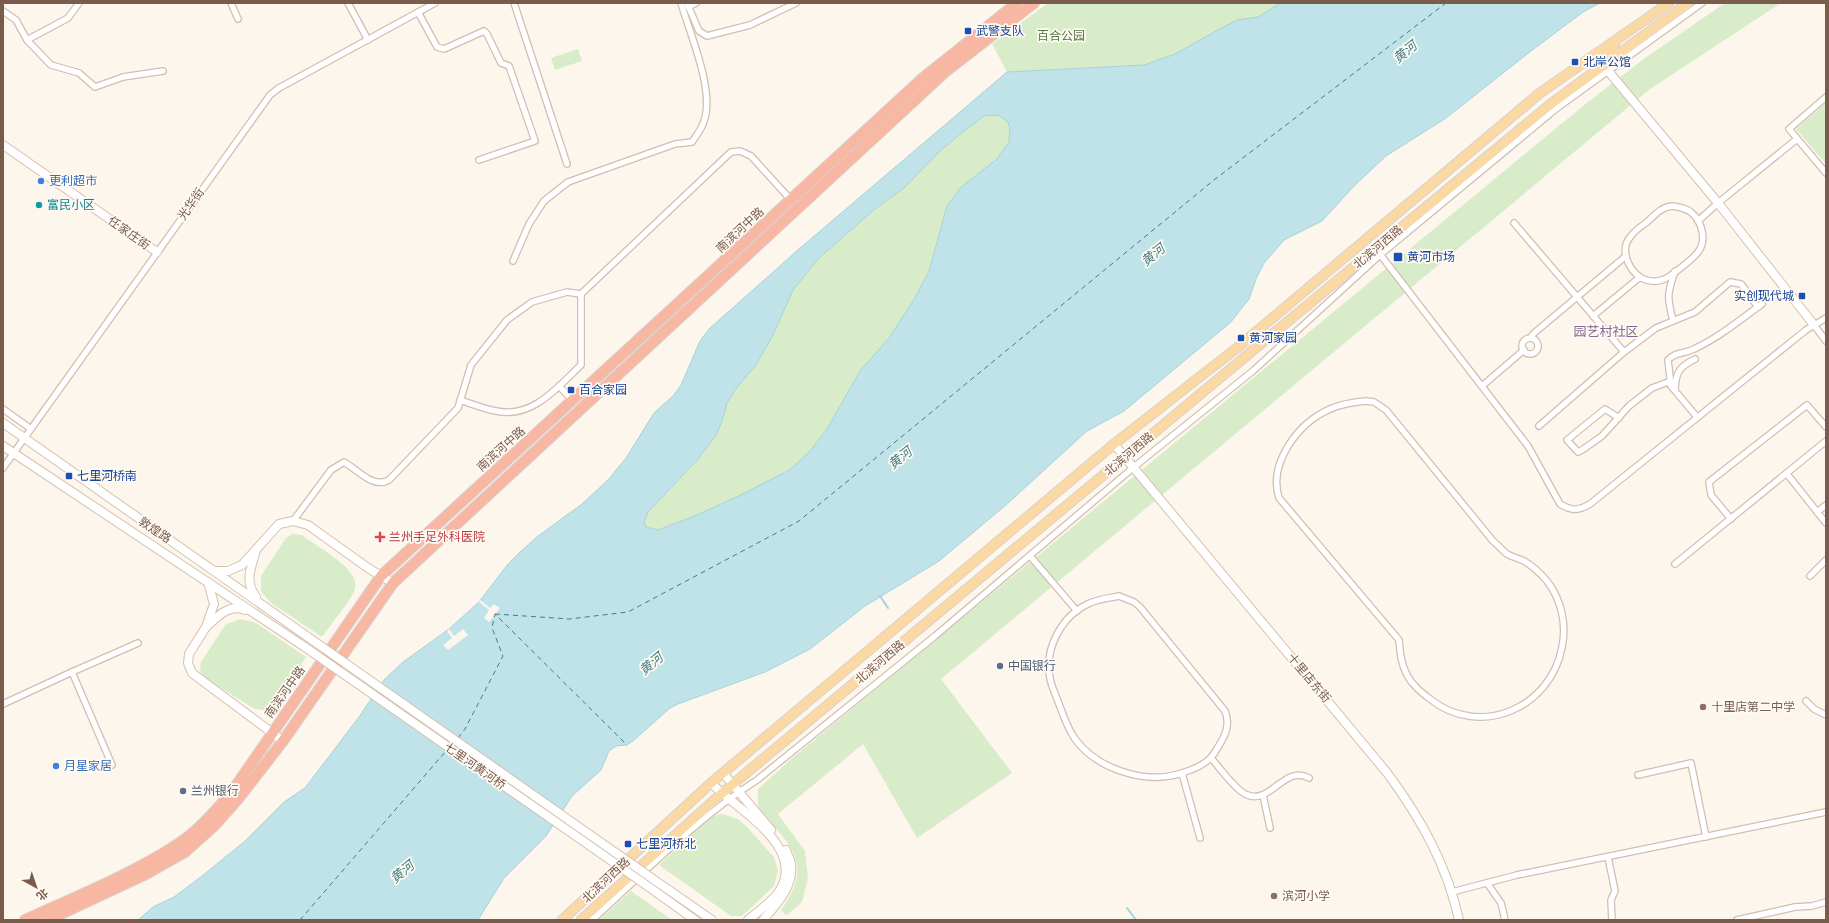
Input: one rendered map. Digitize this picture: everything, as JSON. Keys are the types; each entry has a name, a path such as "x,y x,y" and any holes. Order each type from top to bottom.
{"highway":[{"name":"南滨河中路","path":"25,920 141,865 179,844 207,819 231,793 382,576 939,64 1017,3"},
{"name":"南滨河中路","path":"48,920 146,874 185,852 214,826 238,800 283,742 393,583 945,72 1034,3"}],"main road":[{"name":"北滨河西路","path":"562,920 711,783 1114,444 1238,347 1540,93 1668,3"},
{"name":"北滨河西路","path":"581,920 1126,456 1378,252 1552,103 1607,69 1688,3"},
{"path":"1607,69 1605,59 1621,36"},
{"path":"1594,54 1718,203 1814,325"},
{"name":"任家庄街","path":"3,145 157,252"},
{"name":"敦煌路","path":"3,423 215,570 308,637"},
{"name":"十里店东街","path":"1114,444 1126,456 1388,774 1405,797 1430,838 1442,862 1459,920"},
{"name":"敦煌路","path":"3,446 302,645"},
{"path":"215,570 228,572 242,565 257,550 278,524 294,521 308,525 393,583"},
{"path":"257,550 248,581 251,591 260,602"},
{"path":"208,582 214,604 206,626 189,654 188,663 192,673 283,742"},
{"path":"206,626 225,611 240,608 257,616"},
{"name":"七里河黄河桥","path":"308,637 651,883"},
{"name":"七里河黄河桥","path":"302,645 651,883"},
{"path":"723,773 784,847 792,865 789,885 778,903 763,920"},
{"path":"711,783 754,819 782,851 786,872 778,892 748,920"},
{"path":"651,883 695,920"},
{"path":"651,883 712,920"}],"street":[{"path":"27,40 68,18 79,3"},
{"path":"231,3 238,19"},
{"path":"348,3 368,40"},
{"path":"514,3 567,164"},
{"path":"513,261 529,224 544,201 568,182 675,144 692,142 704,122 708,98 704,77 680,3"},
{"path":"696,3 688,5 699,31 707,36 750,24 796,3"},
{"path":"1607,69 1702,3"},
{"name":"光华街","path":"3,468 270,95 279,88 433,4"},
{"path":"3,11 16,20 27,40 51,65 79,73 95,87 123,77 163,71"},
{"path":"418,12 437,46 444,49 484,31 487,34 501,63 509,66 535,141 479,160"},
{"path":"1826,97 1789,129 1826,173"},
{"path":"1698,221 1797,139"},
{"path":"460,400 496,411 518,412 535,406 559,386 581,365 582,294 731,152 740,151 751,156 791,200"},
{"path":"1672,206 1682,208 1692,213 1698,221 1702,231 1702,242 1698,252 1663,280 1653,281 1640,277 1629,266 1626,256 1626,246 1630,236 1664,207 1672,206"},
{"path":"1514,222 1624,352"},
{"path":"736,788 757,780 881,680 1134,467 1254,370 1378,252 1528,446 1560,504 1570,509 1581,509 1590,504 1806,330 1826,318"},
{"path":"1482,386 1524,350 1524,342 1532,338 1533,334 1626,256"},
{"path":"1673,321 1667,292 1675,271"},
{"path":"1593,316 1640,277"},
{"path":"1539,426 1624,352 1656,328 1695,312 1730,282 1741,284 1760,306 1710,341 1692,350 1673,355 1668,360 1671,386 1698,417"},
{"path":"294,521 331,470 344,462 376,483 382,484 389,480 458,408 471,365 507,320 532,302 567,292 582,294"},
{"path":"1814,325 1826,340"},
{"path":"1524,350 1529,354 1537,350 1537,341 1532,338"},
{"path":"1675,389 1676,374 1685,364 1695,359"},
{"path":"1619,418 1605,409 1567,440 1578,452 1582,450 1602,436 1619,418 1630,406 1652,388 1671,381"},
{"path":"559,386 573,401"},
{"path":"1366,401 1381,405 1391,416 1493,541 1508,554 1525,562 1546,581 1560,606 1565,634 1560,662 1545,687 1523,706 1496,716 1467,716 1440,707 1418,690 1407,675 1400,658 1399,640 1279,498 1276,487 1276,476 1286,448 1305,425 1330,409 1366,401"},
{"path":"1731,520 1711,495 1709,482 1807,405 1826,427"},
{"path":"3,409 31,429"},
{"path":"1676,564 1826,441"},
{"path":"1787,474 1826,523"},
{"path":"1817,512 1826,505"},
{"path":"1030,556 1077,611"},
{"path":"1810,576 1826,560"},
{"path":"1119,596 1134,602 1140,607 1225,711 1228,719 1228,727 1211,758 1191,770 1182,773 1168,777 1143,778 1115,768 1093,757 1075,739 1064,717 1050,678 1049,655 1057,633 1071,616 1090,603 1119,596"},
{"path":"3,704 138,643"},
{"path":"72,672 112,765"},
{"path":"1806,701 1814,709 1826,715"},
{"path":"1211,758 1240,790 1251,796 1263,795 1294,775 1304,775 1309,778"},
{"path":"1638,775 1691,763 1706,837"},
{"path":"1182,773 1200,838"},
{"path":"1263,795 1270,828"},
{"path":"592,920 702,821 726,797"},
{"path":"1452,892 1608,857 1826,812"},
{"path":"1608,857 1615,891 1611,900 1612,920"},
{"path":"1487,883 1501,903 1505,920"},
{"path":"1737,920 1795,906 1812,906 1826,902"}],"green space":[{"name":"百合公园","path":"1048,3 1281,3 1258,17 1237,20 1175,54 1144,65 1007,72 992,44"},
{"path":"1725,3 1781,3 1650,89 941,679 1012,773 917,838 863,744 778,814 805,851 808,878 802,902 786,916 781,910 793,889 796,880 796,861 787,842 760,811 758,803 758,789 790,760 1588,102 1645,58"},
{"path":"578,49 582,61 555,70 551,58"},
{"path":"1826,103 1826,164 1796,129"},
{"path":"998,114 1007,121 1010,128 1009,142 997,159 961,187 947,206 929,271 915,298 889,338 860,371 827,429 810,451 791,469 743,494 697,515 658,530 646,527 644,522 648,512 698,459 722,421 727,403 735,390 756,365 773,335 793,290 818,259 875,209 904,188 940,151 964,131 984,116"},
{"path":"293,534 302,535 346,567 355,584 354,592 351,598 322,637 271,603 261,591 261,576 286,538"},
{"path":"241,619 256,623 306,657 276,705 268,709 259,710 253,708 205,678 200,671 201,662 226,624"},
{"path":"723,814 738,819 747,827 774,857 778,870 774,886 742,916 731,916 659,865 711,816"},
{"path":"631,891 672,920 599,920"}],"water":[{"name":"黄河","path":"1281,3 1600,3 1583,12 1446,118 1386,156 1354,186 1322,221 1284,240 1264,263 1256,279 1249,299 1231,322 1124,411 1087,431 1006,505 939,561 865,606 810,649 765,672 670,708 633,741 627,745 616,746 609,751 601,770 572,796 546,836 504,878 478,920 138,920 153,907 174,897 202,876 244,842 284,802 305,788 359,717 384,680 403,662 449,629 479,602 508,564 519,553 538,536 582,504 608,480 626,458 654,413 674,395 681,385 700,341 709,329 799,249 1007,72 1144,65 1175,54 1237,20 1258,17","holes":["998,115 1007,121 1010,128 1009,142 997,159 961,187 947,206 929,271 915,298 889,338 860,371 827,429 810,451 791,469 743,494 697,515 658,530 646,527 644,522 648,512 698,459 716,435 727,403 735,390 756,365 773,335 793,290 818,259 875,209 904,188 940,151 984,116"]}],"pier":[{"path":"480,600 490,608 494,604 500,608 489,622 484,618 489,610 479,602"},
{"path":"449,629 454,636 463,629 468,635 448,650 443,645 452,638 447,631"}],"waterway":[{"path":"880,596 888,608"},
{"path":"1127,908 1136,920"}],"ferry route":[{"path":"495,614 569,619 628,612 799,521 1214,180 1446,3"},
{"path":"458,738 465,729 503,656 492,628 495,614 627,745"},
{"path":"300,920 446,751"}],"place":[{"name":"武警支队","path":"968,31"},
{"name":"北岸公馆","path":"1575,62"},
{"name":"更利超市","path":"41,181"},
{"name":"富民小区","path":"39,205"},
{"name":"黄河市场","path":"1398,257"},
{"name":"实创现代城","path":"1802,296"},
{"name":"黄河家园","path":"1241,338"},
{"name":"百合家园","path":"571,390"},
{"name":"七里河桥南","path":"69,476"},
{"name":"兰州手足外科医院","path":"380,537"},
{"name":"中国银行","path":"1000,666"},
{"name":"十里店第二中学","path":"1703,707"},
{"name":"月星家居","path":"56,766"},
{"name":"兰州银行","path":"183,791"},
{"name":"七里河桥北","path":"628,844"},
{"name":"滨河小学","path":"1274,896"}],"district":[{"name":"园艺村社区","path":"1606,331"}]}
